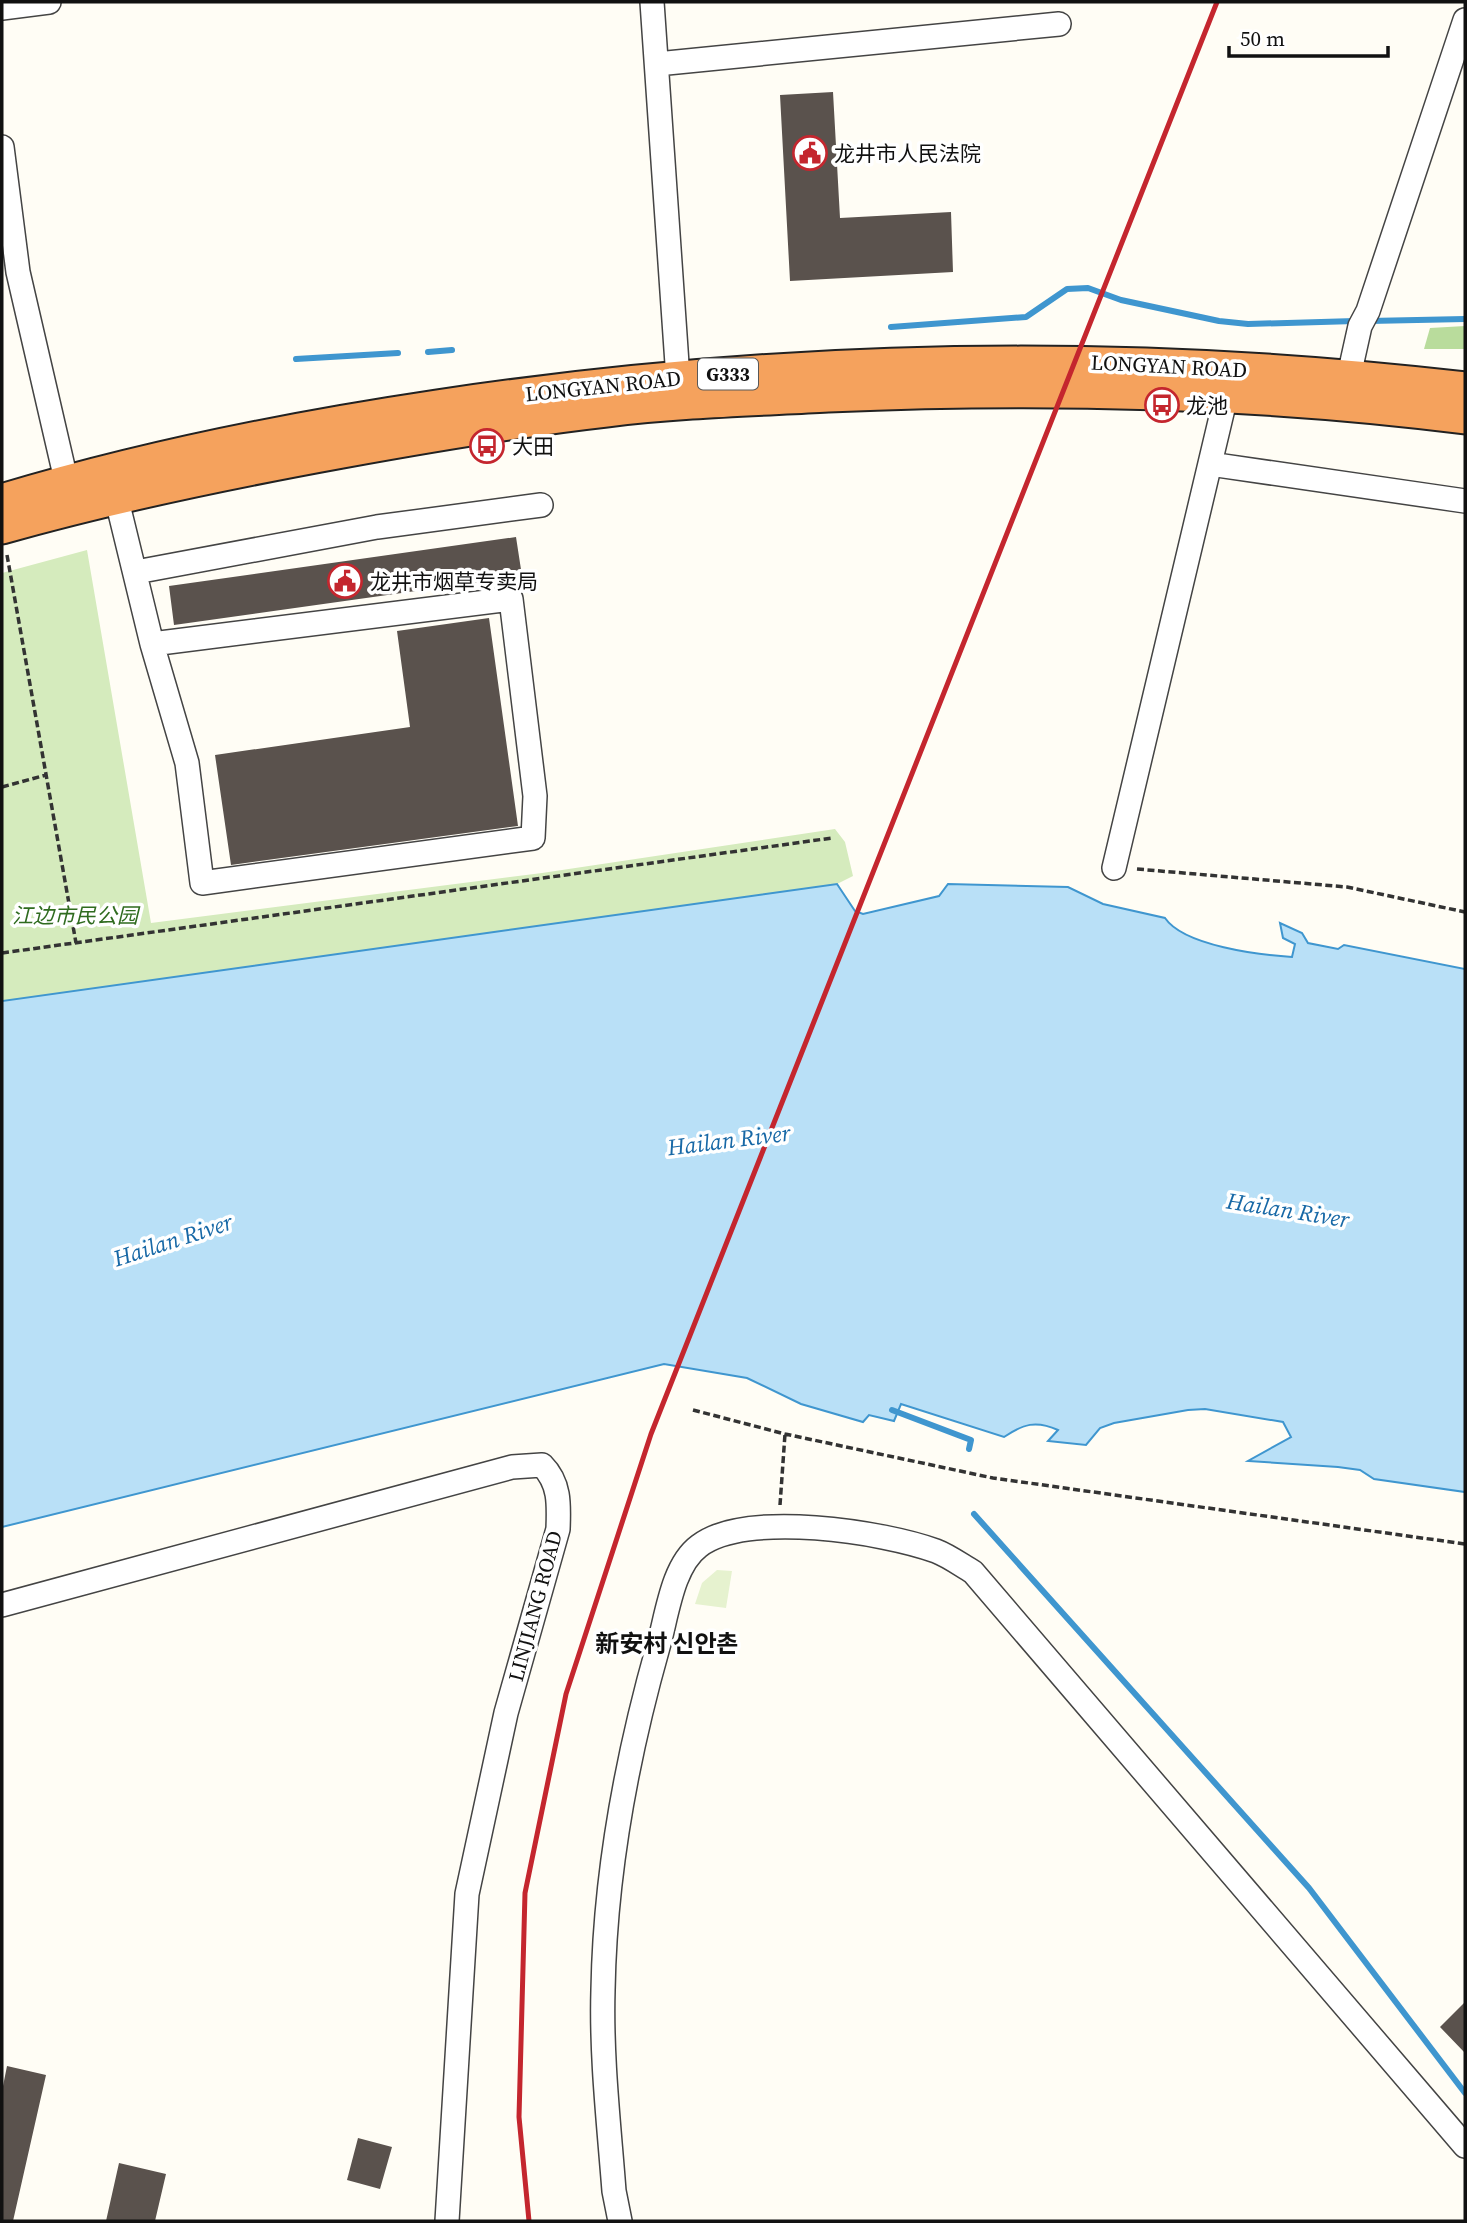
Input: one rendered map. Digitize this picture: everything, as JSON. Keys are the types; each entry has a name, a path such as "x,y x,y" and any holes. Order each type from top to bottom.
{"highway":[{"name":"LONGYAN ROAD","path":"2,501 70,495 113,484 230,471 472,428 610,409 678,391 885,365 1076,361 1346,390 1465,417"},
{"name":"LONGYAN ROAD","path":"678,391 1064,391 1226,396 1346,390 1465,389"},
{"name":"LONGYAN ROAD","path":"4,541 70,495"}],"street":[{"path":"2,8 49,2"},
{"path":"652,2 678,391"},
{"path":"1346,390 1364,318 1465,20"},
{"path":"657,64 1059,24"},
{"path":"2,147 20,282 70,495"},
{"path":"1114,868 1226,396"},
{"path":"1210,464 1465,501"},
{"path":"113,484 152,644 187,763 202,883 533,838 535,796 511,599 152,644"},
{"path":"136,572 377,527 541,505"},
{"name":"LINJIANG ROAD","path":"2,1605 512,1467 542,1465 552,1475 559,1499 558,1528 503,1726 467,1894 447,2221"},
{"path":"620,2221 614,2191 603,1992 607,1903 620,1802 637,1721 675,1585 688,1558 700,1545 752,1526 778,1525 898,1540 939,1552 973,1572 1465,2146"}],"path":[{"path":"4,541 76,943"},
{"path":"2,787 46,775"},
{"path":"2,953 832,838"},
{"path":"1114,868 1348,887 1465,912"},
{"path":"693,1410 785,1434 993,1478 1465,1544"},
{"path":"778,1525 785,1434"}],"green space":[{"path":"1465,326 1465,349 1424,349 1430,328"},
{"name":"江边市民公园","path":"87,550 151,923 542,873 835,829 845,842 853,876 837,884 2,1001 2,573"},
{"path":"717,1570 732,1571 726,1608 695,1604 702,1583"}],"water":[{"name":"Hailan River","path":"837,884 855,911 863,914 939,896 948,884 1068,887 1103,904 1165,918 1188,936 1224,947 1292,957 1295,944 1283,938 1280,923 1302,933 1308,943 1338,949 1344,945 1465,969 1465,1492 1374,1479 1360,1470 1248,1461 1291,1437 1283,1422 1205,1409 1114,1423 1100,1428 1086,1445 1048,1441 1058,1430 1043,1425 1024,1426 1004,1437 901,1404 894,1421 869,1415 863,1422 801,1404 747,1378 664,1364 2,1527 2,1001"}],"building":[{"name":"龙井市人民法院","path":"833,92 840,218 951,212 953,272 790,281 780,95"},
{"name":"龙井市烟草专卖局","path":"516,537 522,576 174,625 169,586"},
{"path":"489,618 518,826 231,865 215,755 410,727 397,631"},
{"path":"1465,2002 1465,2053 1440,2027"},
{"path":"7,2066 46,2075 13,2221 2,2221 2,2091"},
{"path":"358,2138 392,2147 380,2189 347,2180"},
{"path":"119,2163 166,2174 155,2221 106,2221"}],"waterway":[{"path":"891,327 1026,317 1067,289 1088,288 1121,300 1219,321 1248,324 1355,321"},
{"path":"1369,321 1465,319"},
{"path":"428,352 452,350"},
{"path":"296,359 398,353"},
{"path":"892,1410 971,1440 969,1449"},
{"path":"974,1514 1309,1888 1465,2093"}],"railway":[{"path":"529,2221 519,2117 525,1893 566,1694 651,1434 1217,2"}],"place":[{"name":"龙井市人民法院","path":"810,153"},
{"name":"龙池","path":"1162,405"},
{"name":"大田","path":"487,446"},
{"name":"龙井市烟草专卖局","path":"345,581"}],"district":[{"name":"新安村 신안촌","path":"667,1643"}]}
